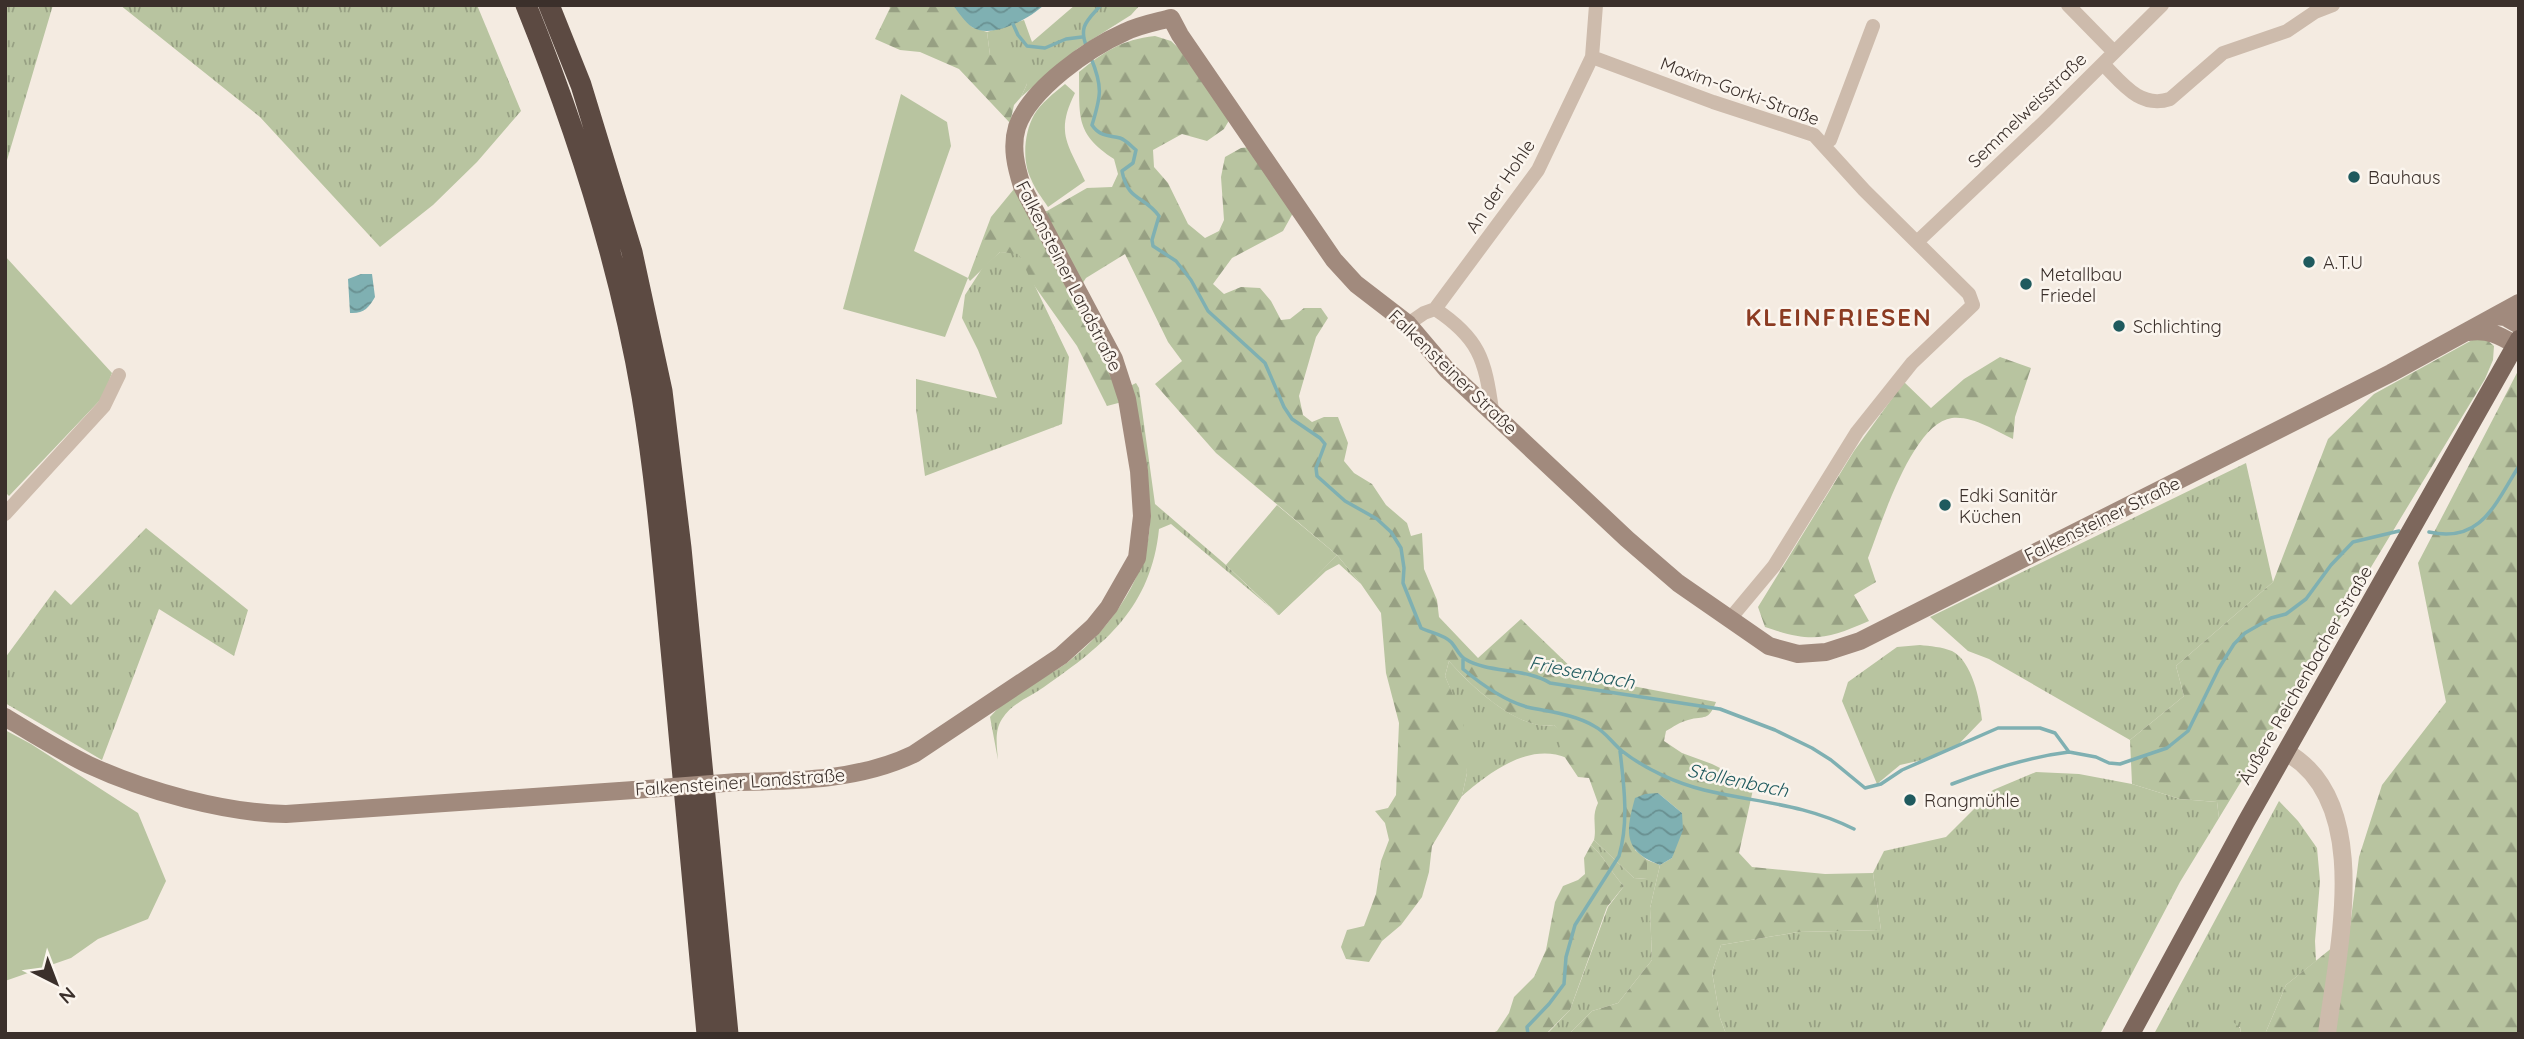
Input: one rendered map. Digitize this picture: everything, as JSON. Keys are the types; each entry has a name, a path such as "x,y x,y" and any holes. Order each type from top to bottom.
{"highway":[{"path":"526,5 563,96 586,168 612,260 641,395 661,551 707,1034"},
{"path":"549,5 581,85 625,229 662,391 683,561 728,1034"}],"main road":[{"name":"Falkensteiner Landstraße","path":"5,717 100,769 188,798 254,813 286,814 738,782 789,781 862,773 889,766 914,754 1061,656 1093,627 1110,607 1137,558 1142,516 1139,471 1127,399 1114,359 1021,186 1014,146 1017,128 1025,110 1042,90 1102,44 1170,11"},
{"name":"Falkensteiner Straße","path":"1170,11 1180,35 1334,260 1356,284 1408,324 1447,370 1626,539 1678,583 1769,646 1798,654 1826,652 1860,641 2273,433 2519,303"},
{"path":"2496,316 2505,317 2519,325"},
{"path":"2468,332 2493,332 2517,342"},
{"name":"Äußere Reichenbacher Straße","path":"2132,1034 2188,926 2517,342"}],"street":[{"name":"An der Hohle","path":"1408,324 1435,309 1538,170 1592,57 1596,5"},
{"path":"2068,5 2114,52"},
{"name":"Semmelweisstraße","path":"1918,241 2162,5"},
{"path":"2103,64 2138,97 2150,102 2160,102 2170,99 2223,53 2287,31 2315,12 2333,5"},
{"path":"1824,144 1830,140 1872,26"},
{"name":"Maxim-Gorki-Straße","path":"1592,57 1713,102 1814,135 1864,190 1969,294 1973,305 1912,363 1857,432 1774,566 1729,620"},
{"path":"1435,309 1468,334 1481,355 1492,410"},
{"path":"5,514 104,406 119,375"},
{"path":"2286,752 2300,760 2328,798 2344,858 2344,903 2327,1034"}],"green space":[{"path":"5,5 53,5 5,167"},
{"path":"120,5 477,5 521,111 477,162 433,205 380,247 260,117"},
{"path":"888,5 953,5 972,27 987,32 990,55 1012,58 1023,70 1027,84 1014,105 1010,123 959,69 920,52 900,50 875,39 890,8"},
{"path":"1075,5 1140,5 1131,15 1077,49 1021,97 1027,84 990,55 987,32 1024,20 1032,42"},
{"path":"1155,36 1171,41 1184,53 1231,117 1224,129 1207,141 1182,134 1153,150 1154,167 1168,183 1188,224 1205,238 1219,231 1224,220 1221,177 1225,157 1241,148 1252,147 1293,213 1283,231 1232,258 1213,284 1224,294 1241,287 1260,288 1281,320 1290,319 1304,308 1321,308 1328,318 1316,337 1299,396 1303,415 1312,422 1324,417 1338,417 1348,443 1344,461 1354,473 1372,484 1386,505 1407,523 1411,536 1422,533 1424,569 1437,600 1439,617 1478,658 1521,619 1580,676 1716,702 1705,717 1685,721 1666,731 1664,741 1682,753 1712,764 1754,785 1739,853 1752,867 1825,874 1873,873 1881,930 1798,932 1721,945 1712,972 1720,1018 1726,1034 1569,1034 1592,1011 1618,1003 1652,960 1650,908 1660,865 1672,858 1682,813 1658,793 1635,850 1647,860 1647,879 1634,878 1594,840 1598,803 1589,778 1578,777 1560,750 1559,730 1554,725 1540,725 1511,714 1470,683 1449,661 1445,676 1463,718 1467,773 1462,796 1432,846 1422,897 1401,925 1382,941 1369,962 1346,959 1341,947 1347,930 1364,926 1376,894 1381,861 1389,840 1385,823 1375,811 1388,808 1396,795 1399,723 1386,673 1381,613 1337,555 1216,453 1155,384 1182,361 1168,342 1125,254 1086,278 1076,293 1093,326 1122,402 1107,406 1077,346 1031,281 1019,254 1000,252 970,281 968,278 991,217 1014,189 1029,212 1047,211 1087,188 1112,187 1118,174 1114,159 1092,140 1082,122 1079,72 1114,48 1132,40"},
{"path":"1065,84 1075,93 1066,118 1066,138 1085,181 1048,207 1028,172 1026,138 1037,111"},
{"path":"901,94 947,122 951,146 914,251 968,278 945,337 843,309"},
{"path":"1000,252 1019,253 1069,357 1062,424 925,476 916,409 916,379 997,398 962,318 965,295 983,267"},
{"path":"5,256 112,373 103,397 9,496 5,492"},
{"path":"2474,339 2486,339 2494,346 2493,360 2485,379 2219,818 2217,802 2180,799 2132,784 2130,740 2184,696 2176,666 2273,582 2328,439 2374,394"},
{"path":"2000,357 2031,368 2015,417 2013,439 1983,424 1960,418 1937,424 1924,437 1900,477 1868,558 1876,582 1854,595 1869,621 1841,632 1818,637 1794,635 1765,627 1758,607 1854,451 1904,382 1931,408 1964,379"},
{"path":"2519,369 2519,1034 2265,1034 2286,985 2349,934 2359,857 2382,785 2446,702 2418,563"},
{"path":"1136,383 1139,388 1155,504 1271,608 1171,524 1159,529 1146,581 1122,621 1087,655 1006,713 999,724 997,734 998,760 990,717 1007,701 1085,648 1115,613 1138,573 1150,530 1150,507 1130,386"},
{"path":"2246,463 2273,582 2176,666 2184,696 2130,740 1989,659 1968,651 1930,617"},
{"path":"1277,505 1337,555 1279,615 1226,565"},
{"path":"146,528 248,610 234,656 159,609 102,760 5,703 5,658 55,590 71,605"},
{"path":"1337,555 1361,584 1339,564 1326,571 1278,615"},
{"path":"1920,645 1952,651 1965,663 1974,682 1982,720 1955,748 1931,758 1900,765 1877,784 1842,701 1848,682 1897,647"},
{"path":"1449,661 1496,705 1526,721 1554,725 1560,730 1560,749 1567,758 1553,754 1524,757 1498,769 1462,796 1467,773 1452,693 1445,676"},
{"path":"5,730 138,813 166,881 148,919 98,939 71,958 5,981"},
{"path":"2036,772 2079,774 2132,784 2180,799 2217,802 2219,818 2180,882 2100,1034 1726,1034 1720,1018 1712,972 1721,945 1798,932 1881,930 1873,873 1884,851 1946,837 1993,790"},
{"path":"2279,801 2298,821 2317,848 2320,881 2316,961 2286,985 2265,1034 2241,1034 2240,1027 2208,1032 2209,1034 2154,1034"},
{"path":"1594,840 1634,878 1647,879 1647,860 1660,865 1650,908 1652,960 1618,1003 1592,1011 1569,1034 1547,1034 1570,1010 1608,907 1624,886 1591,845"},
{"path":"1591,845 1624,886 1607,907 1570,1010 1546,1034 1490,1034 1497,1031 1509,1013 1514,997 1534,977 1546,950 1555,902 1563,886 1585,874 1584,858"},
{"path":"2230,1019 2240,1028 2241,1034 2209,1034 2220,1022"}],"water":[{"path":"953,5 1044,5 1020,22 989,31 972,27"},
{"path":"361,274 372,274 375,297 365,310 350,313 348,279"},
{"path":"1658,793 1682,813 1683,830 1672,858 1660,865 1639,853 1633,846 1629,830 1635,798"}],"waterway":[{"name":"Friesenbach","path":"1087,48 1083,34 1085,24 1101,5"},
{"path":"1013,24 1027,46 1045,48 1066,39 1082,37"},
{"name":"Friesenbach","path":"1091,58 1099,92 1092,125 1101,134 1122,139 1136,150 1133,163 1122,171 1132,193 1159,216 1152,240 1153,246 1176,261 1191,280 1208,311 1265,363 1292,419 1325,444 1316,468 1317,476 1345,501 1377,519 1391,532 1401,548 1403,583 1421,628 1448,639 1463,658 1484,667 1530,675 1550,683 1720,709 1775,730 1812,748 1865,788 1881,784 1902,770 1998,728 2040,728 2055,733 2069,752 2120,764 2167,748 2188,731 2234,644 2245,633 2271,618 2286,614 2306,599 2331,565 2353,542 2399,531"},
{"name":"Friesenbach","path":"2429,532 2447,534 2462,532 2474,526 2494,507 2519,466"},
{"name":"Stollenbach","path":"1463,659 1463,669 1501,696 1527,707 1586,722 1602,731 1631,758 1672,779 1704,790 1798,809 1854,829"},
{"name":"Stollenbach","path":"1528,1034 1527,1027 1564,984 1566,957 1575,925 1619,856 1625,817 1620,751"},
{"name":"Stollenbach","path":"1952,784 2010,764 2069,752"}],"place":[{"name":"Bauhaus","path":"2354,177"},
{"name":"A.T.U","path":"2309,262"},
{"name":"Metallbau Friedel","path":"2026,284"},
{"name":"Schlichting","path":"2119,326"},
{"name":"Edki Sanitär Küchen","path":"1945,505"},
{"name":"Rangmühle","path":"1910,800"}],"district":[{"name":"KLEINFRIESEN","path":"1839,317"}]}
